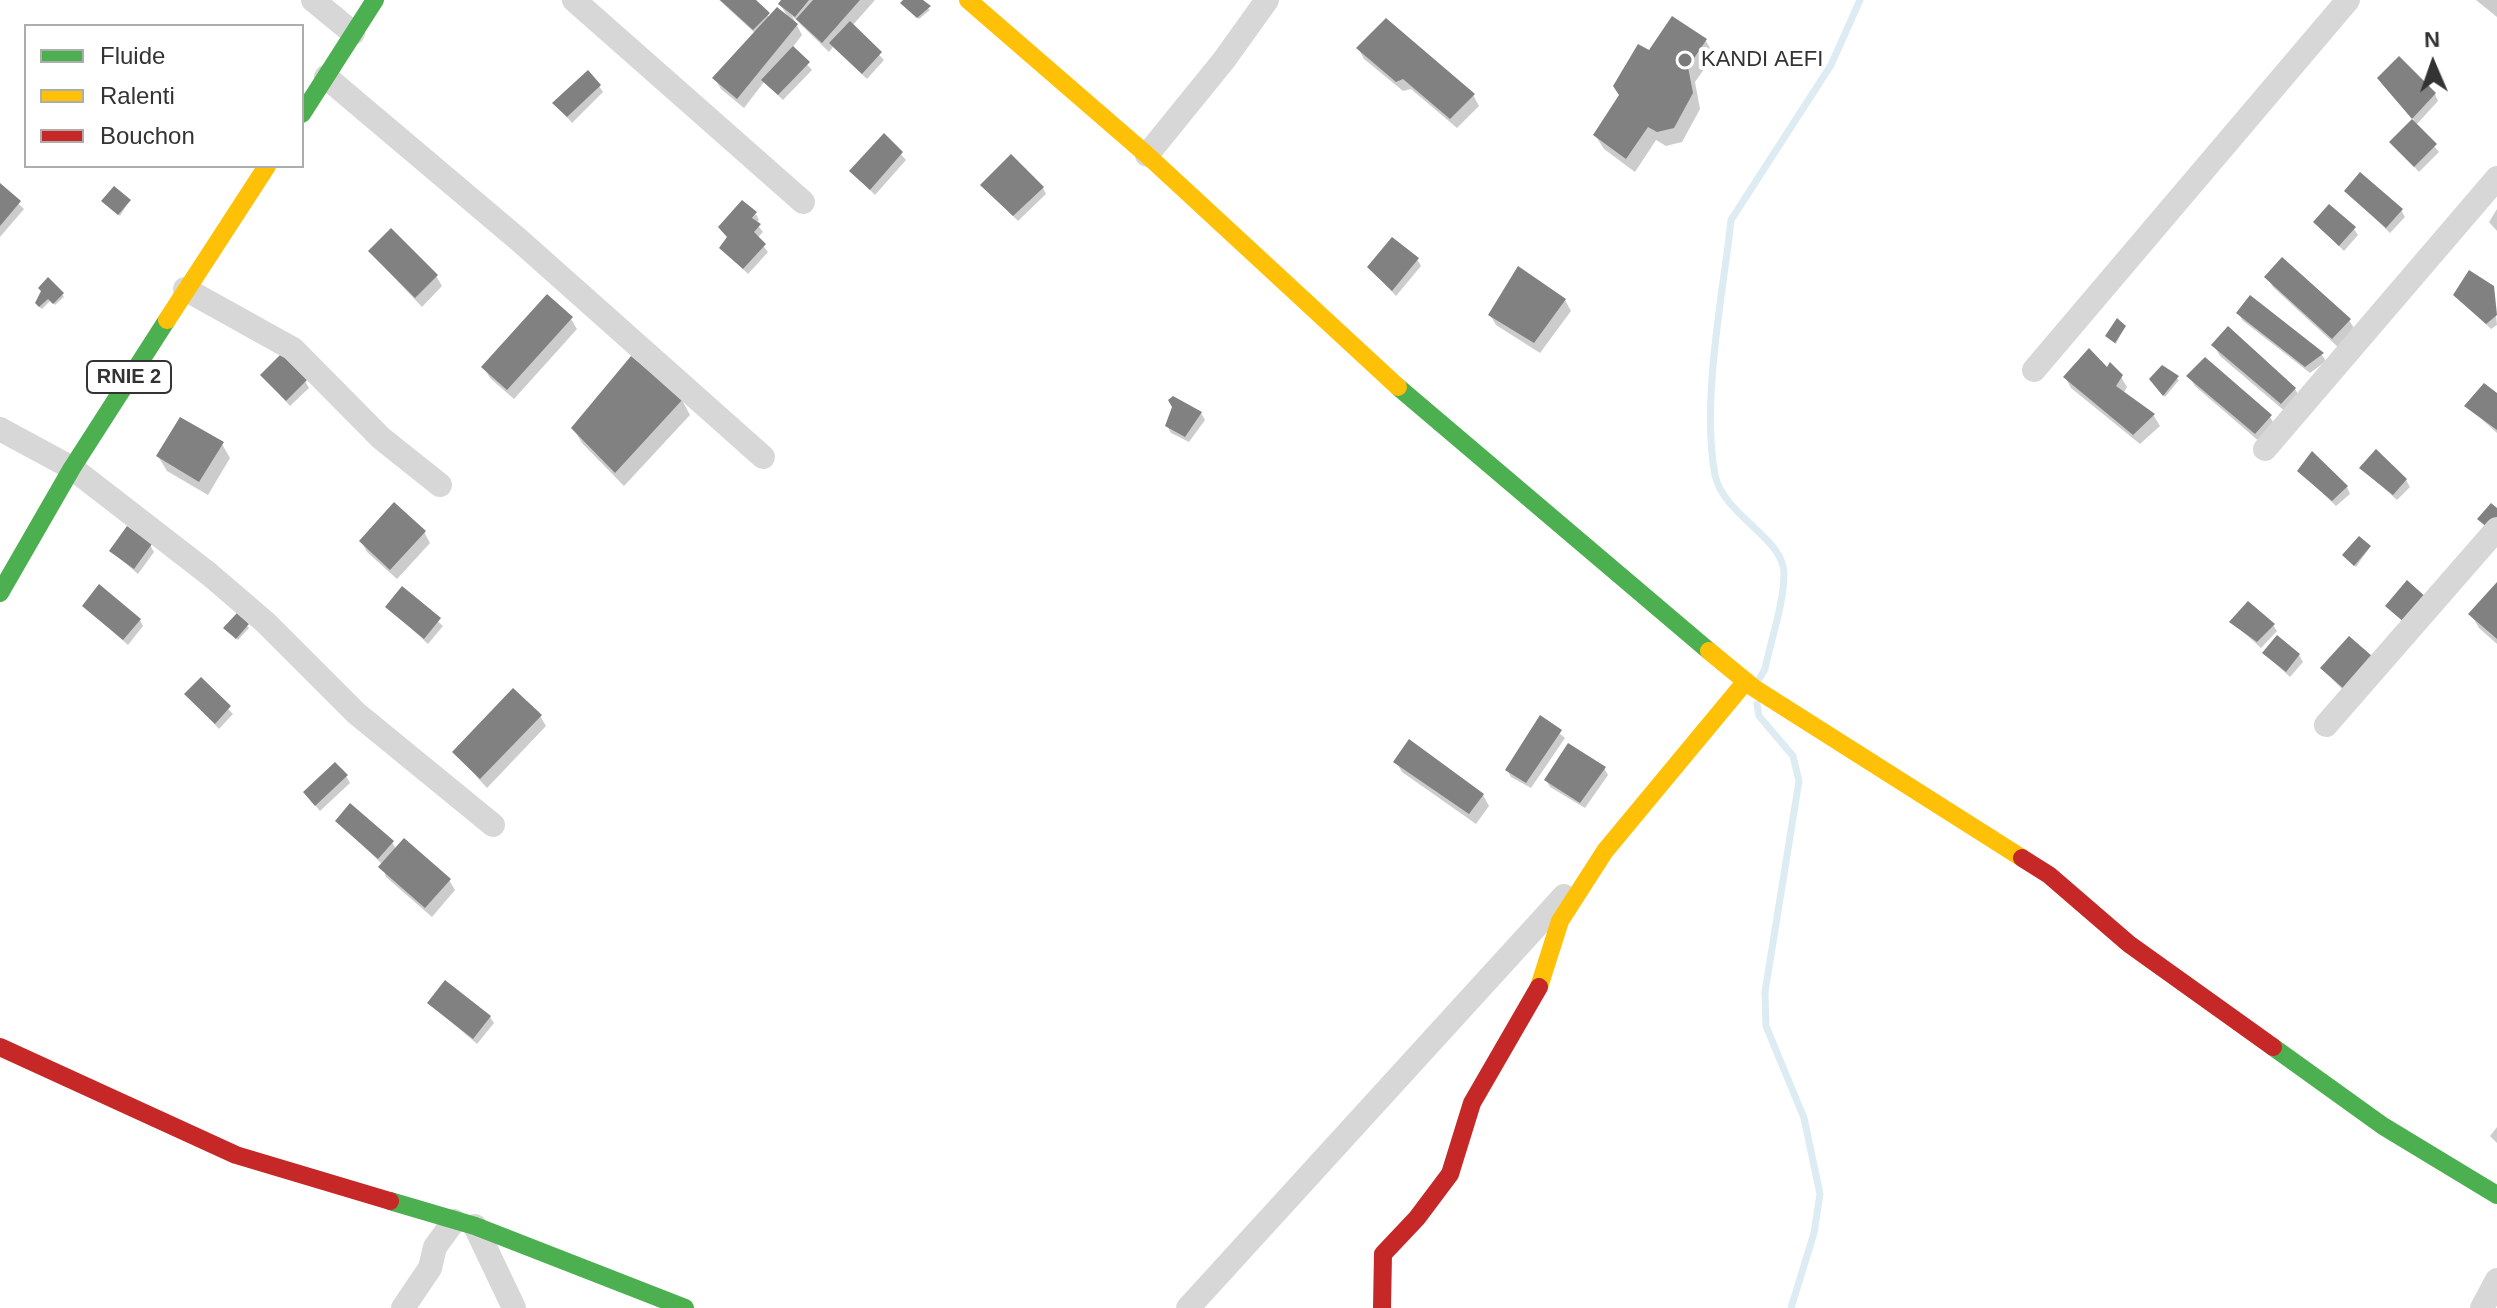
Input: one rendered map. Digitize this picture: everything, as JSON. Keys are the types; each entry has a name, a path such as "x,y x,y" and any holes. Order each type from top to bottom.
{"street":[{"path":"313,0 353,33"},
{"path":"304,111 375,0"},
{"path":"574,0 803,202"},
{"path":"968,0 1147,155 1360,354 1516,490 1746,681 2049,875 2129,944 2383,1126 2497,1195"},
{"path":"1147,155 1267,0"},
{"path":"2034,370 2348,0"},
{"path":"326,77 519,240 763,457"},
{"name":"RNIE 2","path":"0,593 72,468 266,168"},
{"path":"2265,449 2497,178"},
{"path":"185,289 293,349 381,438 440,485"},
{"path":"0,429 72,468 265,622 356,713 493,825"},
{"path":"2326,725 2493,540"},
{"path":"1188,1308 1605,851 1746,681"},
{"path":"1382,1308 1383,1254 1417,1218 1450,1174 1472,1103 1535,998 1560,921 1605,851"},
{"path":"0,1047 236,1155 464,1224 685,1308"},
{"path":"403,1308 430,1268 435,1247 464,1224"},
{"path":"464,1224 514,1308"},
{"path":"2482,1308 2497,1280"}],"building":[{"path":"720,0 756,0 770,13 753,30"},
{"path":"781,0 809,0 795,17 778,4"},
{"path":"813,0 860,0 822,43 796,19"},
{"path":"903,0 923,0 931,6 917,18 900,3"},
{"path":"777,7 798,24 737,99 712,78"},
{"path":"1672,16 1707,39 1688,67 1693,93 1674,128 1657,132 1648,127 1626,159 1593,135 1619,95 1613,86 1638,44 1649,50"},
{"path":"1386,18 1475,94 1450,119 1403,79 1396,82 1356,48"},
{"path":"850,21 882,52 862,74 829,43"},
{"path":"793,46 810,62 778,95 761,80"},
{"path":"2399,56 2436,93 2412,119 2377,78"},
{"path":"588,70 601,85 567,117 552,103"},
{"path":"2412,119 2437,144 2414,167 2389,142"},
{"path":"884,133 903,152 870,190 849,171"},
{"path":"1011,154 1044,187 1013,216 980,185"},
{"path":"2360,172 2403,209 2386,228 2344,191"},
{"path":"0,183 21,201 0,226"},
{"path":"114,186 131,200 118,215 101,201"},
{"path":"742,200 757,212 752,218 761,224 754,232 766,244 743,269 719,248 727,237 718,227"},
{"path":"2329,204 2356,227 2339,246 2313,222"},
{"path":"391,228 438,275 415,298 368,251"},
{"path":"1392,237 1419,258 1392,291 1367,267"},
{"path":"2282,257 2351,319 2332,339 2264,277"},
{"path":"1518,266 1566,299 1534,343 1488,315"},
{"path":"2469,270 2494,286 2497,315 2486,324 2453,295"},
{"path":"48,277 64,293 53,304 48,299 39,307 35,303 41,291 38,288"},
{"path":"547,294 573,317 507,390 481,367"},
{"path":"2250,295 2324,353 2305,367 2236,313"},
{"path":"2117,318 2126,326 2115,343 2105,336"},
{"path":"2228,326 2296,388 2281,404 2211,345"},
{"path":"2089,348 2107,367 2110,362 2123,375 2116,386 2155,414 2133,435 2063,377"},
{"path":"281,354 307,380 286,401 260,375"},
{"path":"631,356 683,399 615,473 571,428"},
{"path":"2205,357 2272,415 2255,434 2186,376"},
{"path":"2162,365 2179,376 2163,396 2149,379"},
{"path":"2484,383 2497,393 2497,430 2464,406"},
{"path":"1173,396 1202,412 1185,437 1165,426 1172,407 1168,400"},
{"path":"180,417 224,442 199,482 156,456"},
{"path":"2376,449 2407,479 2393,495 2359,468"},
{"path":"2312,451 2348,486 2332,501 2297,471"},
{"path":"394,502 426,531 390,570 359,541"},
{"path":"2491,503 2497,508 2497,518 2488,528 2477,519"},
{"path":"127,526 152,544 134,569 109,551"},
{"path":"2359,536 2371,546 2354,566 2342,555"},
{"path":"2407,580 2428,599 2405,623 2385,606"},
{"path":"2497,582 2497,639 2468,614"},
{"path":"99,584 141,619 123,640 82,606"},
{"path":"402,586 441,618 424,639 385,607"},
{"path":"2248,601 2275,624 2257,642 2229,622"},
{"path":"237,613 249,624 236,639 223,628"},
{"path":"2277,635 2300,654 2286,672 2262,653"},
{"path":"2349,636 2372,656 2343,688 2320,668"},
{"path":"201,677 231,706 215,724 184,694"},
{"path":"513,688 542,715 480,779 452,752"},
{"path":"1540,715 1562,730 1526,783 1505,770"},
{"path":"1409,739 1484,794 1469,814 1393,762"},
{"path":"1568,743 1606,767 1580,803 1544,780"},
{"path":"335,762 348,775 315,806 303,792"},
{"path":"350,803 394,841 378,859 335,821"},
{"path":"404,838 451,879 425,908 378,867"},
{"path":"445,980 491,1016 473,1039 427,1003"}],"waterway":[{"path":"1758,681 1765,669 1777,621 1784,573 1774,548 1729,503 1721,490 1715,475 1710,419 1714,357 1731,220 1831,65 1860,0"},
{"path":"1757,704 1759,716 1793,756 1799,781 1765,992 1766,1026 1804,1118 1820,1194 1814,1233 1791,1308"}],"traffic: fast":[{"path":"304,111 375,0"},
{"path":"0,593 72,468 167,320"},
{"path":"1398,387 1709,651"},
{"path":"2273,1047 2383,1126 2497,1195"},
{"path":"390,1201 475,1226 685,1308"}],"traffic: slow":[{"path":"968,0 1147,155 1398,387"},
{"path":"167,320 266,168"},
{"path":"1709,651 1754,688 2022,858"},
{"path":"1539,987 1560,921 1605,851 1746,681"}],"traffic: jam":[{"path":"2022,858 2049,875 2129,944 2273,1047"},
{"path":"1382,1308 1383,1254 1417,1218 1450,1174 1472,1103 1539,987"},
{"path":"0,1047 236,1155 390,1201"}],"place":[{"name":"KANDI AEFI","path":"1685,60"}]}
